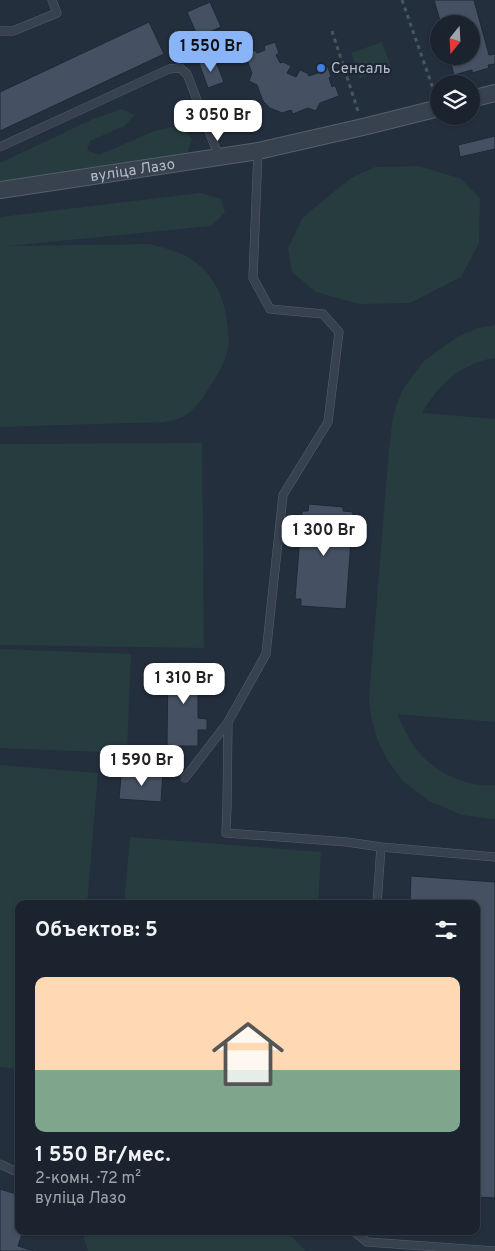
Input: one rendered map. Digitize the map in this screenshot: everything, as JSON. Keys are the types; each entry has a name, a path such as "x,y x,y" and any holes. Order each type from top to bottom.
{"street":[{"path":"480,97 495,93"},
{"name":"вуліца Лазо","path":"0,190 258,151 430,110"}],"lane":[{"path":"0,32 13,31 57,12 52,0"},
{"path":"0,147 169,70 180,68 187,74 219,157"},
{"path":"185,778 228,722 266,654 283,495 328,422 339,332 324,314 270,309 253,278 258,151"},
{"path":"228,722 226,833 348,842 380,847 495,857"},
{"path":"376,900 380,847"},
{"path":"0,1164 15,1171"},
{"path":"358,1235 367,1242 495,1251"}],"path":[{"path":"402,0 430,80"},
{"path":"332,31 364,127"}],"green space":[{"path":"382,42 391,67 360,78 351,53"},
{"path":"122,109 135,115 124,126 90,141 87,150 99,155 154,131 182,125 192,139 186,156 6,183 0,180 0,163 93,119"},
{"path":"419,166 461,179 480,198 479,243 461,277 410,303 359,304 316,292 292,272 288,248 303,217 351,178 375,167"},
{"path":"200,193 221,199 225,212 211,226 8,246 149,244 177,252 195,262 213,280 220,295 225,312 229,342 228,351 220,370 199,403 178,419 164,422 0,427 0,217"},
{"path":"495,325 495,358 472,365 452,376 436,393 422,413 495,419 495,722 397,714 413,745 431,764 462,781 473,784 495,785 495,818 493,819 462,815 429,801 403,781 388,761 377,739 371,716 369,697 389,450 396,406 403,389 424,361 457,337 478,328"},
{"path":"202,443 204,648 0,645 0,444"},
{"path":"0,649 131,654 127,753 0,748"},
{"path":"0,765 98,773 87,900 15,900 15,1069 0,1067"},
{"path":"130,837 321,852 318,900 124,900"},
{"path":"83,1235 290,1235 306,1251 88,1251"}],"building":[{"path":"434,0 474,0 478,15 438,15"},
{"path":"210,2 221,27 198,37 187,12"},
{"path":"149,22 164,54 0,131 0,92"},
{"path":"480,22 489,55 495,54 495,64 488,65 489,68 472,73 472,70 454,75 451,65 480,65"},
{"path":"275,42 279,53 276,55 280,63 283,62 291,66 287,73 296,77 300,70 309,76 318,73 316,70 327,65 332,87 335,85 339,96 320,103 316,111 308,108 293,114 291,110 282,113 270,108 263,101 257,85 249,81 252,73 245,55 255,50 257,53 265,50 264,46"},
{"path":"214,57 224,82 208,88 199,63"},
{"path":"495,136 495,149 460,157 458,145"},
{"path":"309,504 343,507 343,511 353,512 346,609 301,606 301,599 295,599 302,511 308,511"},
{"path":"168,662 198,662 198,718 207,719 207,730 198,730 198,746 167,746"},
{"path":"141,770 163,771 161,802 119,799 121,776 141,777"},
{"path":"411,876 495,882 495,1198 480,1197 480,900 410,900"},
{"path":"0,1189 15,1194 15,1235 22,1235 18,1246 33,1251 0,1251"}],"place":[{"name":"Сенсаль","path":"321,68"}]}
